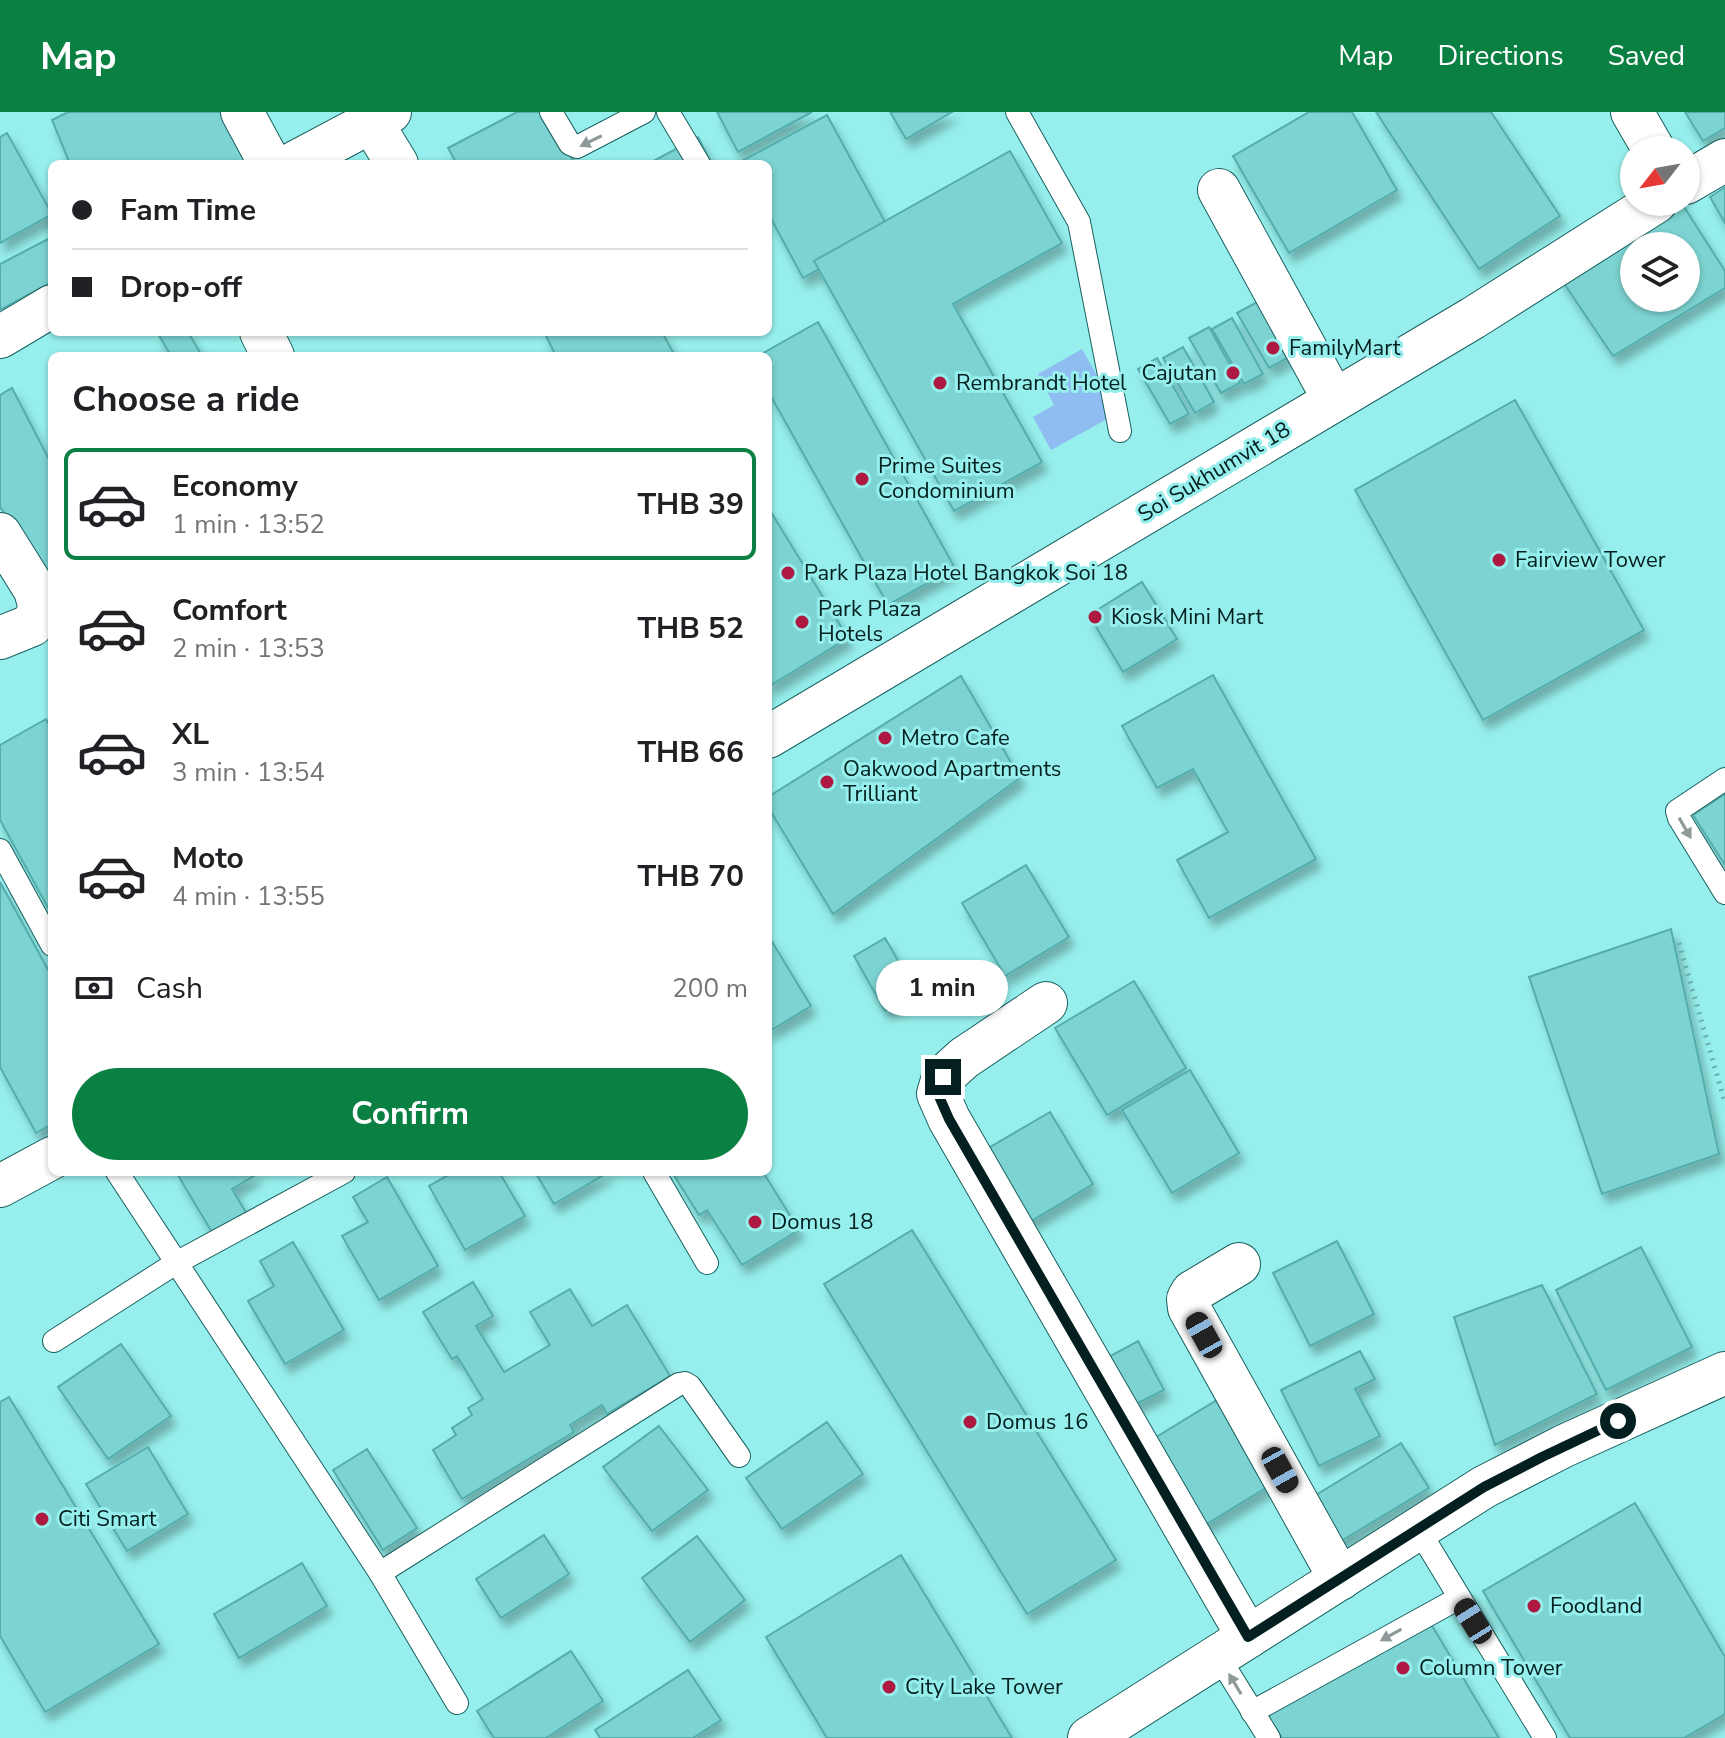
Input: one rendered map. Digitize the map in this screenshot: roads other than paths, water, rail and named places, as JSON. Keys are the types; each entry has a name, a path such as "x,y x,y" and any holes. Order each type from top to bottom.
{"street":[{"path":"242,112 268,160"},
{"path":"1632,112 1646,136"},
{"path":"300,160 381,118 396,160"},
{"path":"1700,175 1725,160"},
{"path":"1219,190 1334,400"},
{"name":"Soi Sukhumvit 18","path":"772,735 1473,318 1634,216"},
{"path":"0,337 48,308"},
{"path":"0,534 35,590 40,609 32,625 0,638"},
{"path":"1046,1003 964,1058 943,1077 938,1094 1233,1647"},
{"path":"0,1186 48,1160"},
{"path":"1239,1264 1192,1292 1188,1299 1189,1308 1340,1579"},
{"path":"1089,1738 1519,1468 1725,1373"}],"lane":[{"path":"551,112 570,144 577,147 644,112"},
{"path":"668,112 697,160"},
{"path":"1017,112 1079,222 1120,431"},
{"path":"1725,779 1677,811 1725,893"},
{"path":"0,850 48,938"},
{"path":"120,1176 380,1573 457,1703"},
{"path":"54,1341 176,1263 337,1176"},
{"path":"656,1176 707,1263"},
{"path":"380,1573 679,1384 690,1386 739,1456"},
{"path":"1418,1529 1545,1738"},
{"path":"1252,1712 1459,1598"},
{"path":"1233,1647 1252,1712 1269,1738"}],"water":[{"path":"1082,349 1118,413 1051,450 1033,417 1054,405 1038,374"}],"place":[{"name":"FamilyMart","path":"1273,348"},
{"name":"Cajutan","path":"1233,373"},
{"name":"Rembrandt Hotel","path":"940,383"},
{"name":"Prime Suites Condominium","path":"862,479"},
{"name":"Fairview Tower","path":"1499,560"},
{"name":"Park Plaza Hotel Bangkok Soi 18","path":"788,573"},
{"name":"Kiosk Mini Mart","path":"1095,617"},
{"name":"Park Plaza Hotels","path":"802,622"},
{"name":"Metro Cafe","path":"885,738"},
{"name":"Oakwood Apartments Trilliant","path":"827,782"},
{"name":"Domus 18","path":"755,1222"},
{"name":"Domus 16","path":"970,1422"},
{"name":"Citi Smart","path":"42,1519"},
{"name":"Foodland","path":"1534,1606"},
{"name":"Column Tower","path":"1403,1668"},
{"name":"City Lake Tower","path":"889,1687"}]}
